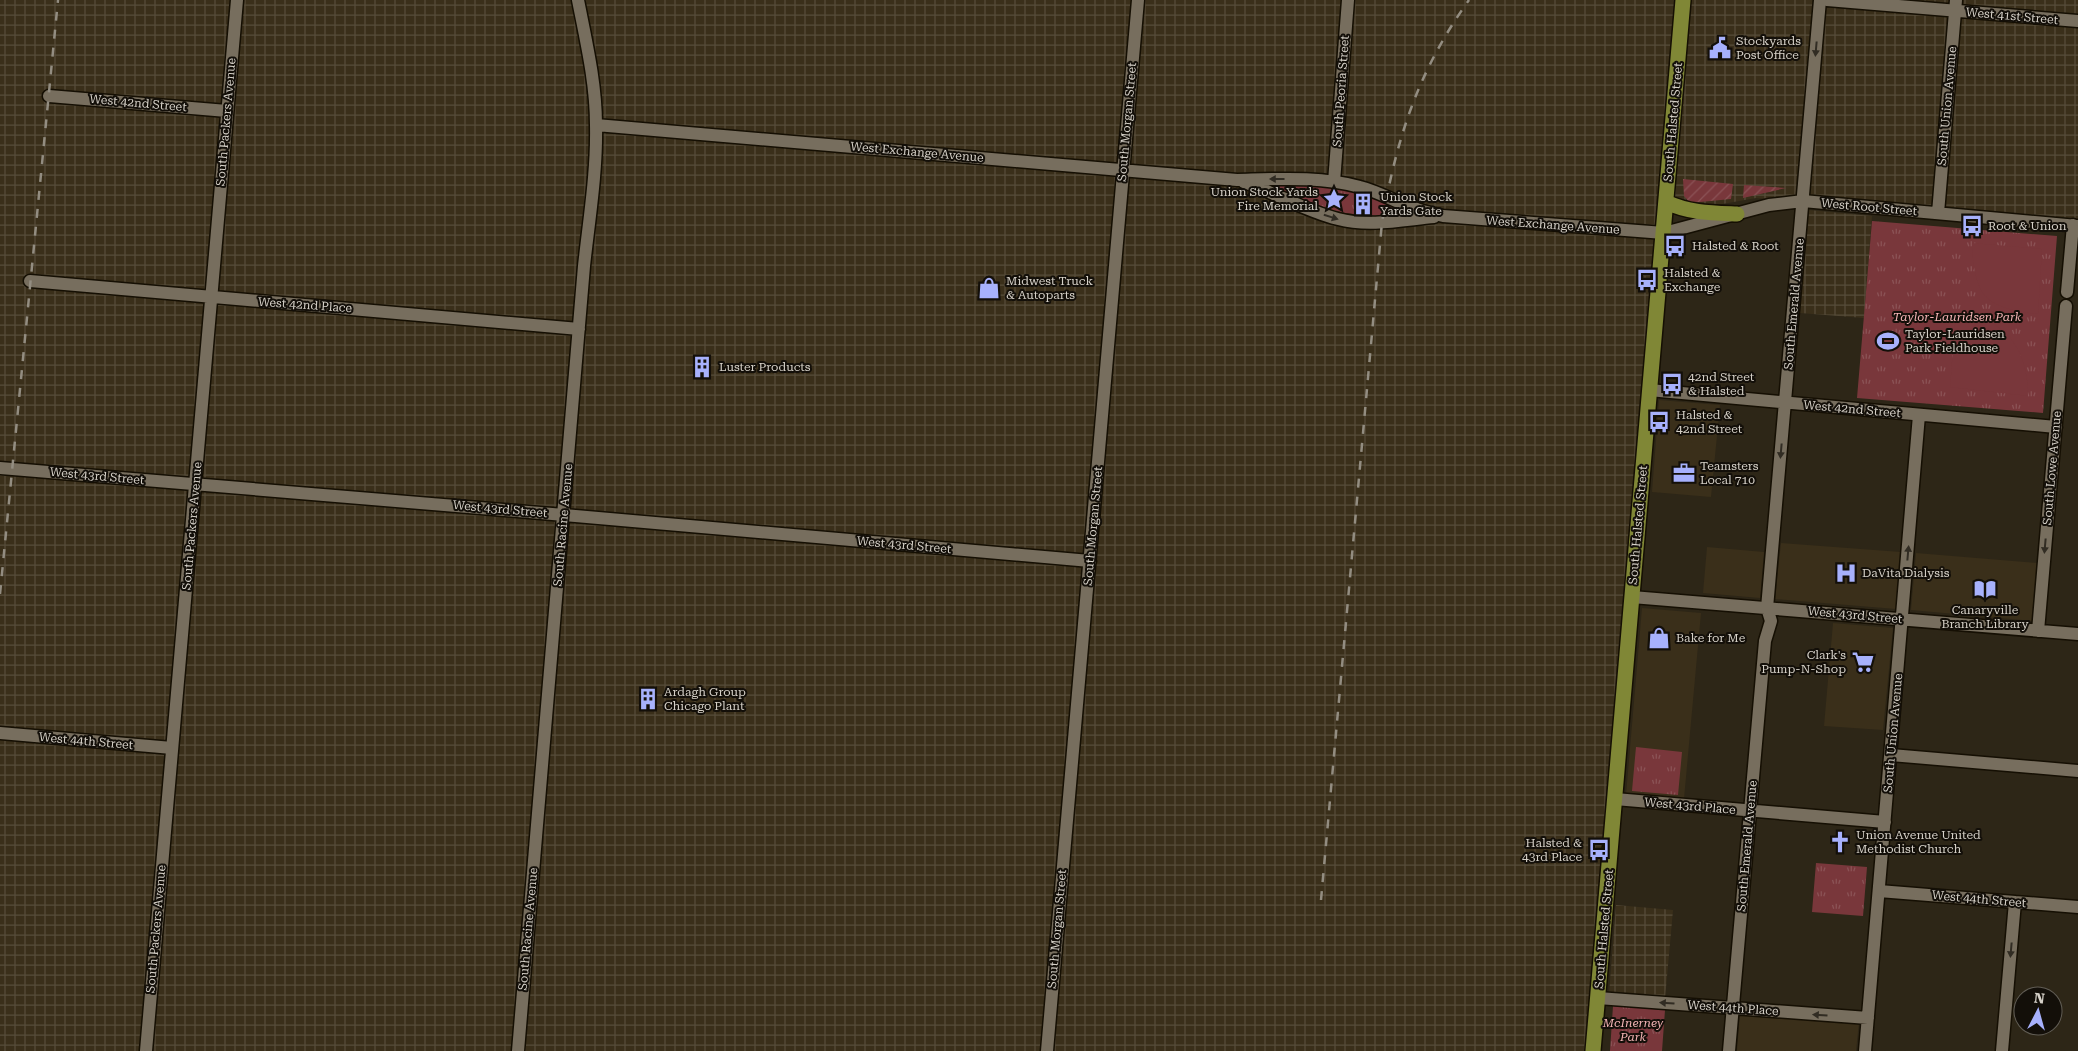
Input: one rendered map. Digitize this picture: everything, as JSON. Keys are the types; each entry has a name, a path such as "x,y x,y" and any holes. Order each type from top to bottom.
{"main road":[{"name":"South Halsted Street","path":"1593,1051 1684,0"},
{"path":"1666,202 1697,212 1737,214"}],"street":[{"name":"South Packers Avenue","path":"146,1051 237,0"},
{"name":"South Racine Avenue","path":"518,1051 594,171 596,125 590,59 578,0"},
{"name":"South Morgan Street","path":"1047,1051 1138,0"},
{"name":"South Peoria Street","path":"1334,182 1348,0"},
{"name":"South Emerald Avenue","path":"1729,1051 1765,641 1760,620 1768,608 1820,0"},
{"name":"West 41st Street","path":"1827,0 1955,5 2078,21"},
{"name":"South Union Avenue","path":"1938,213 1955,5"},
{"name":"West 42nd Street","path":"49,96 227,111"},
{"name":"West Exchange Avenue","path":"596,125 1237,180 1280,178 1334,182 1359,186 1416,209 1443,216"},
{"name":"West Exchange Avenue","path":"1237,180 1265,189 1309,210 1339,219 1365,223 1443,216 1664,233"},
{"name":"West Root Street","path":"1664,233 1769,205 1803,201 2075,225"},
{"path":"2067,292 2075,225"},
{"name":"West 42nd Place","path":"30,280 579,329"},
{"name":"South Lowe Avenue","path":"2038,631 2066,306"},
{"name":"West 42nd Street","path":"1649,390 2056,427"},
{"name":"South Union Avenue","path":"1866,1051 1919,415"},
{"name":"West 43rd Street","path":"0,468 564,514 1090,561"},
{"name":"West 43rd Street","path":"1632,596 2078,634"},
{"name":"West 44th Street","path":"0,733 172,748"},
{"path":"1891,755 2078,771"},
{"name":"West 43rd Place","path":"1615,799 1885,822"},
{"name":"West 44th Street","path":"1879,891 2078,907"},
{"path":"2002,1051 2015,902"},
{"name":"West 44th Place","path":"1598,998 1868,1018"}],"shaded area":[{"path":"0,0 2078,0 2078,226 1756,198 1666,214 1585,1051 0,1051"},
{"path":"1809,210 1872,216 1864,318 1800,313"},
{"path":"1659,400 1720,405 1711,497 1652,492"},
{"path":"1781,543 1901,552 1896,609 1775,599"},
{"path":"1707,547 1764,552 1760,598 1703,593"},
{"path":"1916,553 2037,563 2033,621 1911,610"},
{"path":"1642,608 1701,613 1684,799 1626,795"},
{"path":"1833,623 1893,628 1883,730 1824,726"},
{"path":"1616,905 1673,910 1665,999 1609,994"},
{"path":"1740,1013 1859,1022 1856,1051 1737,1051"}],"green space":[{"path":"1683,179 1733,184 1731,199 1690,203 1684,196"},
{"path":"1276,184 1327,187 1359,192 1391,203 1407,211 1406,213 1387,215 1341,212 1297,197 1276,187"},
{"path":"1744,185 1786,188 1743,198"},
{"name":"Taylor-Lauridsen Park","path":"1872,221 2057,236 2043,413 1857,398"},
{"path":"1972,243 2042,249 2038,314 2003,307 1985,296 1976,278"},
{"path":"1956,313 1982,318 2004,331 2018,349 2026,371 2028,396 1950,387"},
{"path":"1636,747 1682,752 1678,795 1632,791"},
{"path":"1816,863 1867,867 1863,916 1812,912"},
{"name":"McInerney Park","path":"1613,1006 1665,1010 1662,1051 1610,1051"}],"railway":[{"path":"0,594 58,0"},
{"path":"1321,900 1382,222 1395,161 1412,106 1436,53 1451,26 1469,0"}],"place":[{"name":"Stockyards Post Office","path":"1720,48"},
{"name":"Union Stock Yards Fire Memorial","path":"1334,199"},
{"name":"Union Stock Yards Gate","path":"1363,204"},
{"name":"Root & Union","path":"1972,226"},
{"name":"Halsted & Root","path":"1675,246"},
{"name":"Halsted & Exchange","path":"1647,280"},
{"name":"Midwest Truck & Autoparts","path":"989,288"},
{"name":"Taylor-Lauridsen Park Fieldhouse","path":"1888,341"},
{"name":"Luster Products","path":"702,367"},
{"name":"42nd Street & Halsted","path":"1672,384"},
{"name":"Halsted & 42nd Street","path":"1659,422"},
{"name":"Teamsters Local 710","path":"1684,473"},
{"name":"DaVita Dialysis","path":"1846,573"},
{"name":"Canaryville Branch Library","path":"1985,589"},
{"name":"Bake for Me","path":"1659,638"},
{"name":"Clark's Pump-N-Shop","path":"1863,662"},
{"name":"Ardagh Group Chicago Plant","path":"648,699"},
{"name":"Union Avenue United Methodist Church","path":"1840,842"},
{"name":"Halsted & 43rd Place","path":"1599,850"}]}
